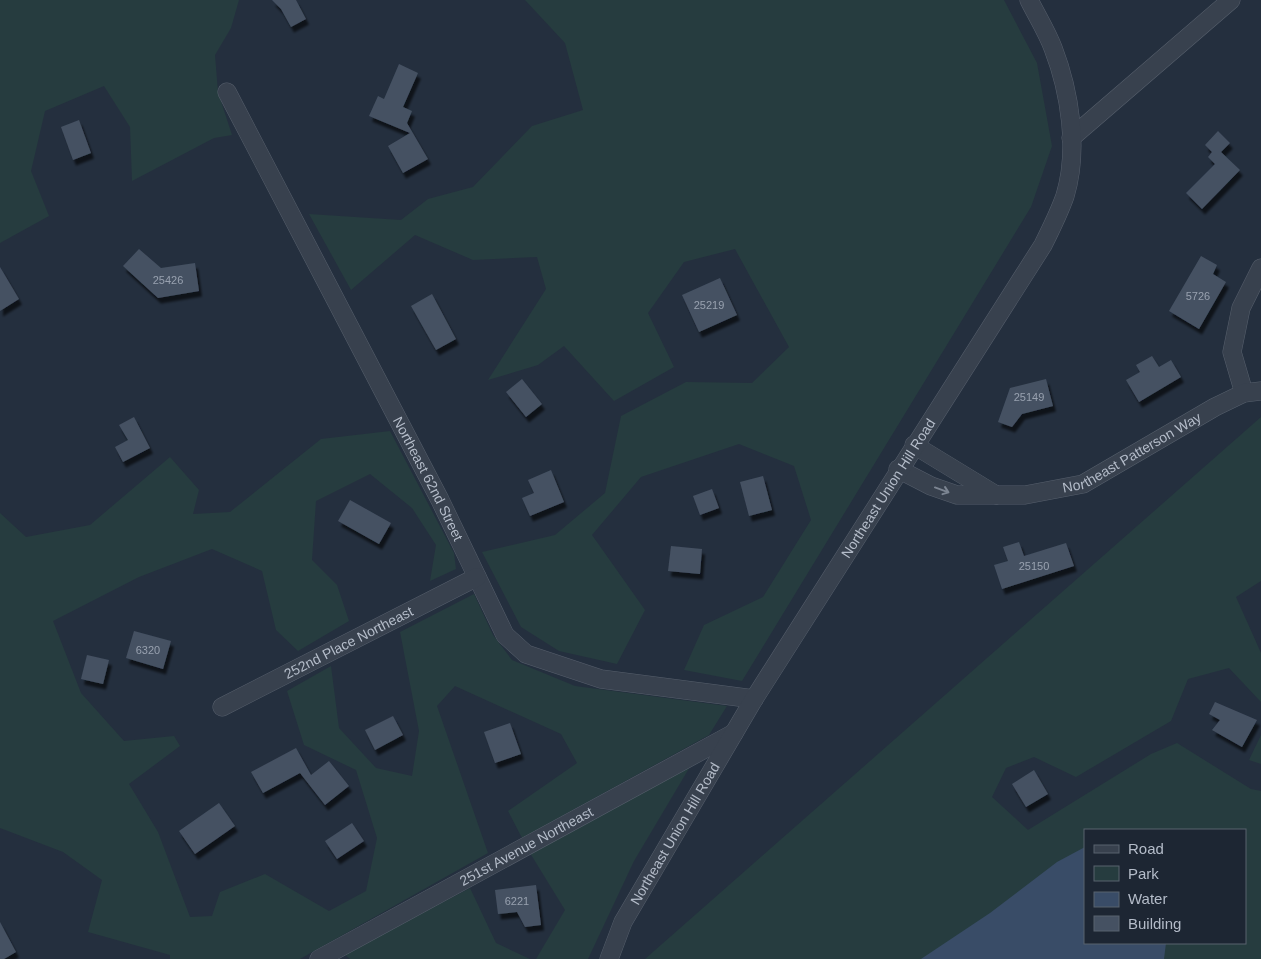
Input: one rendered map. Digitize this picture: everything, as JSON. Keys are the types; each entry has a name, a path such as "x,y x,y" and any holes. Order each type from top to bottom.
{"street":[{"name":"Northeast Union Hill Road","path":"609,959 623,922 734,732 898,469 1043,245 1065,195 1070,170 1071,138 1066,97 1053,48 1029,0"},
{"path":"1071,138 1232,0"},
{"name":"Northeast 62nd Street","path":"227,92 432,484 505,635 526,654 601,679 754,699"},
{"path":"1252,392 1232,352 1241,308 1261,268"},
{"name":"Northeast Patterson Way","path":"898,469 931,486 957,495 1025,495 1083,484 1204,413 1252,392"},
{"path":"914,445 997,495"},
{"name":"252nd Place Northeast","path":"222,707 477,577"},
{"name":"251st Avenue Northeast","path":"319,959 734,732"}],"green space":[{"path":"0,0 239,0 231,28 215,55 218,92 232,135 214,138 132,181 130,127 104,86 45,111 31,171 49,216 0,243"},
{"path":"525,0 1004,0 1037,63 1052,146 1031,207 742,681 684,670 704,625 763,597 811,520 794,466 739,444 641,477 592,535 645,610 617,664 559,651 521,627 482,552 555,535 605,493 621,416 686,382 752,383 789,347 735,249 684,262 648,313 674,367 614,401 564,346 538,365 488,380 546,289 537,257 473,260 415,235 351,290 309,214 401,220 428,199 473,187 532,126 583,110 565,43"},
{"path":"1261,417 1261,581 1236,597 1261,653 1261,702 1229,668 1188,679 1171,721 1076,777 1034,757 1006,768 992,797 1028,830 1151,754 1177,743 1251,789 1261,791 1261,959 645,959"},
{"path":"390,431 454,553 456,569 430,581 436,545 412,508 370,474 316,501 312,560 337,585 349,621 298,651 276,630 262,571 212,549 139,577 53,621 81,693 124,741 174,736 180,746 129,784 158,832 190,917 212,916 220,892 265,874 329,911 366,891 377,838 356,770 304,745 287,691 331,666 339,728 376,768 412,776 419,731 400,632 474,594 493,635 512,660 575,686 727,706 709,735 522,838 508,811 577,763 561,734 455,686 437,706 488,853 300,959 170,959 170,955 88,932 102,880 63,852 0,828 0,513 26,537 90,525 170,457 199,490 193,514 230,512 321,439"},
{"path":"1261,735 1261,764 1249,760"},
{"path":"691,765 634,861 588,959 536,959 565,910 530,853"},
{"path":"470,888 496,943 530,959 350,959 344,954"}],"water":[{"path":"1084,848 1084,944 1166,944 1164,959 921,959 990,913 1057,862"}],"building":[{"path":"272,0 296,0 306,19 291,27 281,9"},
{"path":"399,64 418,73 403,107 412,111 407,123 428,159 403,173 388,146 410,133 369,116 378,96 384,99"},
{"path":"79,120 91,153 73,160 61,127"},
{"path":"1218,131 1230,143 1221,152 1240,170 1202,209 1186,193 1215,164 1208,157 1212,152 1205,145"},
{"path":"139,249 161,268 195,263 199,291 158,298 123,266"},
{"path":"1201,256 1217,265 1213,274 1226,282 1199,329 1169,311"},
{"path":"0,267 19,299 0,311"},
{"path":"720,278 737,315 699,332 682,295"},
{"path":"432,294 456,339 436,350 411,306"},
{"path":"1152,356 1159,367 1171,360 1181,377 1139,402 1126,380 1140,372 1136,365"},
{"path":"522,379 542,404 526,417 506,392"},
{"path":"1046,379 1053,406 1022,414 1012,427 998,422 1010,388"},
{"path":"134,417 150,448 123,462 115,447 128,440 119,425"},
{"path":"551,470 564,502 530,516 522,498 534,493 528,480"},
{"path":"763,476 772,510 749,516 740,482"},
{"path":"712,489 719,508 700,515 693,496"},
{"path":"350,500 391,523 379,544 338,521"},
{"path":"1019,542 1024,556 1066,543 1074,566 1002,589 994,565 1008,561 1003,547"},
{"path":"671,546 702,549 700,574 668,571"},
{"path":"134,631 171,641 163,669 126,658"},
{"path":"87,655 109,660 103,684 81,679"},
{"path":"1215,702 1257,720 1242,747 1212,730 1220,720 1209,714"},
{"path":"393,716 403,735 375,750 365,730"},
{"path":"510,723 521,754 495,763 484,732"},
{"path":"296,748 311,775 329,761 349,786 325,805 300,773 263,793 251,772"},
{"path":"1034,770 1048,794 1026,807 1012,784"},
{"path":"219,803 235,826 195,854 179,831"},
{"path":"352,823 364,841 337,859 325,841"},
{"path":"536,885 541,925 525,927 517,912 498,914 495,890"},
{"path":"0,922 16,952 4,959 0,959"}]}
